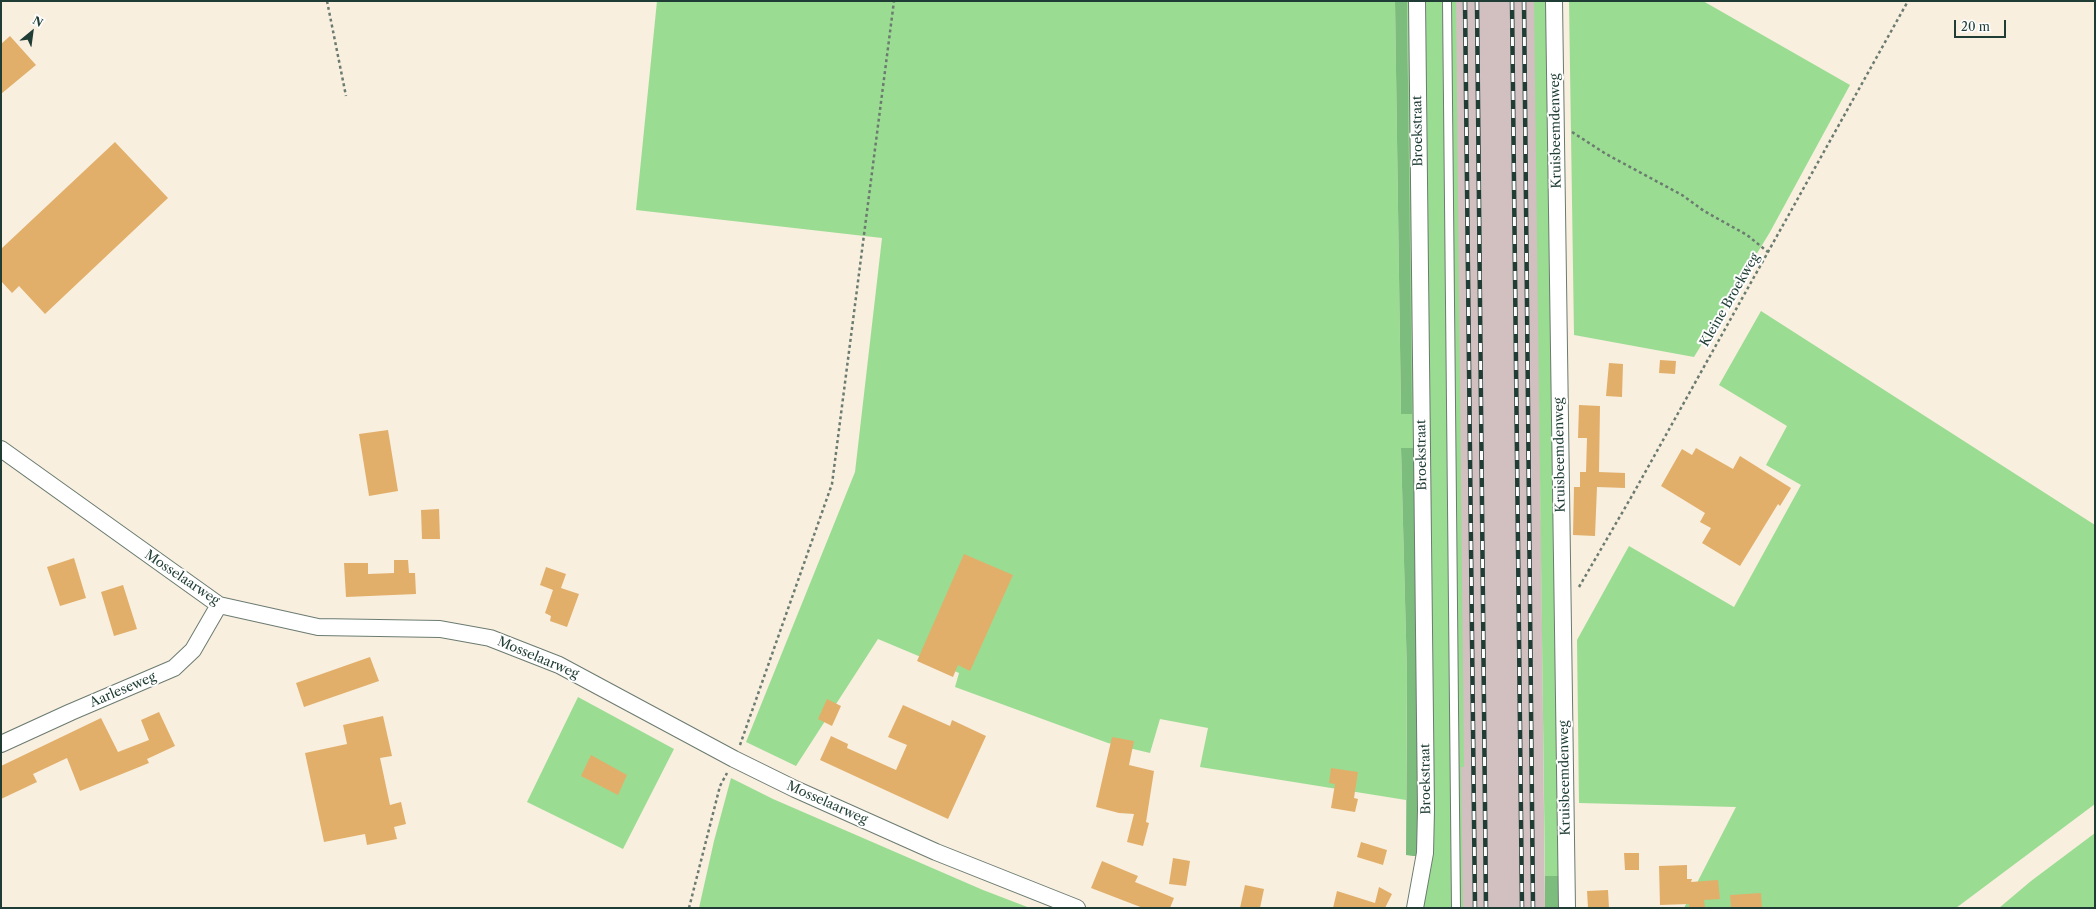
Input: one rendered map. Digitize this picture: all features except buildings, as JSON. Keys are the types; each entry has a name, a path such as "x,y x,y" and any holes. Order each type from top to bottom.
{"street":[{"name":"Broekstraat","path":"1415,908 1425,853 1426,810 1417,1"},
{"name":"Kruisbeemdenweg","path":"1554,1 1567,908"},
{"name":"Mosselaarweg","path":"1,449 219,605 318,627 440,629 490,638 559,665 734,759 794,789 936,852 1077,908"},
{"name":"Aarleseweg","path":"1,744 174,668 193,650 219,605"}],"lane":[{"path":"1447,1 1456,908"}],"path":[{"path":"327,1 346,96"},
{"path":"689,908 720,786 734,759 832,484 894,1"},
{"name":"Kleine Broekweg","path":"1562,603 1580,586 1599,555 1908,1"},
{"path":"1556,129 1563,129 1574,133 1606,154 1682,195 1704,211 1747,235 1768,252"}],"shaded area":[{"path":"1423,1 1546,1 1538,245 1545,908 1435,908"}],"green space":[{"path":"657,1 1395,1 1401,414 1411,414 1407,1 1412,1 1418,448 1401,448 1407,675 1406,800 1200,767 1208,728 1160,719 1150,753 1108,743 955,687 959,673 878,639 796,766 746,742 855,472 882,238 636,210"},
{"path":"1395,1 1407,1 1412,414 1401,414"},
{"path":"1420,1 1456,1 1464,767 1461,767 1463,908 1419,908"},
{"path":"1534,1 1550,1 1560,876 1545,876"},
{"path":"1569,1 1703,1 1850,85 1770,232 1694,357 1574,335"},
{"path":"1761,311 2095,525 2095,804 1956,908 1684,908 1736,807 1579,803 1577,640 1629,546 1734,607 1801,485 1766,465 1787,426 1719,385"},
{"path":"1401,448 1418,448 1422,810 1417,856 1406,855 1407,675"},
{"path":"578,697 674,749 623,849 527,802"},
{"path":"731,778 773,799 983,890 1030,908 699,908 714,841"},
{"path":"2095,833 2095,908 1999,908 2031,881"},
{"path":"1545,876 1560,876 1561,908 1545,908"}],"railway":[{"path":"1465,1 1475,908"},
{"path":"1477,1 1486,908"},
{"path":"1512,1 1522,908"},
{"path":"1524,1 1533,908"}]}
